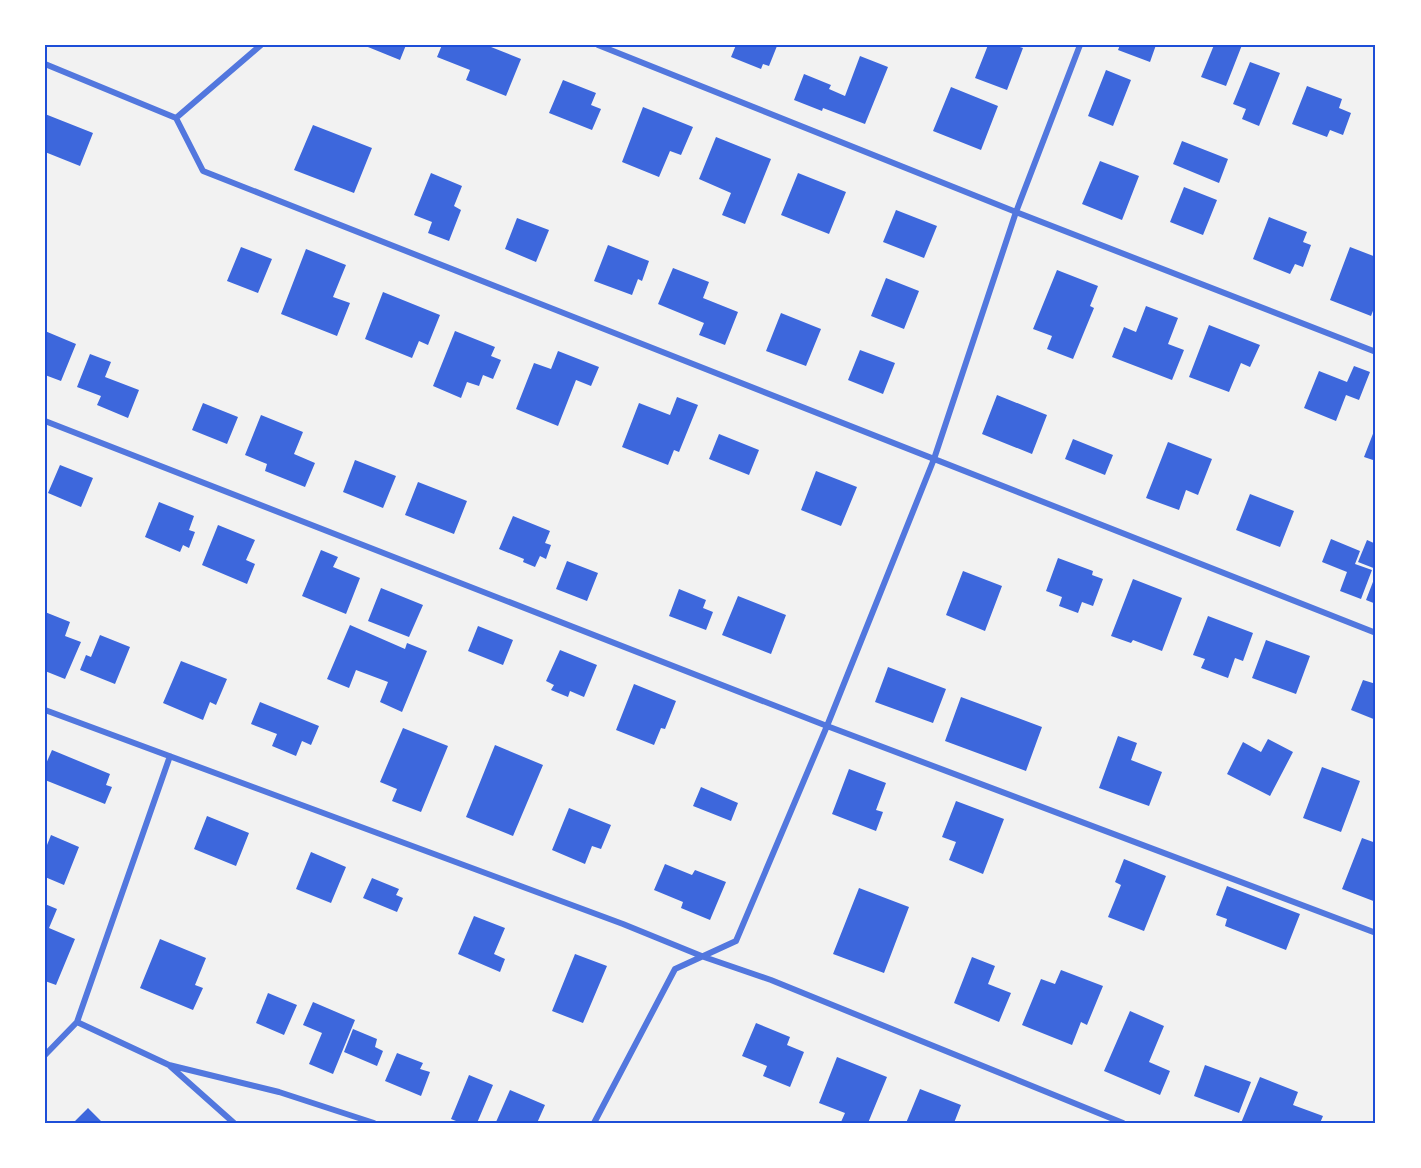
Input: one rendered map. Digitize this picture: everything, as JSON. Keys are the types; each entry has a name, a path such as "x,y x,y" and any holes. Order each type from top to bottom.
{"street":[{"path":"176,118 261,45"},
{"path":"598,45 1016,212 1376,352"},
{"path":"594,1123 675,969 736,941 934,459 1016,212 1080,45"},
{"path":"45,64 176,118 203,171 1376,633"},
{"path":"45,421 826,726 1376,933"},
{"path":"45,710 771,980 1123,1123"},
{"path":"45,1055 78,1022 170,756"},
{"path":"78,1022 170,1065 279,1092 374,1123"},
{"path":"170,1065 234,1123"}],"building":[{"path":"363,45 406,45 400,60"},
{"path":"442,45 486,45 521,59 506,96 466,80 470,70 437,57"},
{"path":"736,45 777,46 769,66 763,64 761,69 731,57"},
{"path":"988,45 1014,45 1023,48 1007,90 975,78"},
{"path":"1120,45 1156,45 1150,62 1118,50"},
{"path":"1214,45 1242,45 1226,86 1201,77"},
{"path":"860,56 888,67 865,124 794,100 804,74 831,85 829,89 845,96"},
{"path":"1250,62 1280,73 1259,126 1242,119 1246,109 1233,104"},
{"path":"1106,70 1131,80 1113,126 1088,116"},
{"path":"563,80 596,93 591,105 601,109 592,130 549,113"},
{"path":"1307,86 1342,99 1339,108 1351,113 1343,135 1330,130 1327,137 1292,124"},
{"path":"951,87 998,106 981,150 933,131"},
{"path":"643,107 693,127 681,155 670,151 659,177 622,162"},
{"path":"45,114 93,133 80,166 45,152"},
{"path":"313,125 372,148 354,193 294,170"},
{"path":"716,137 771,159 745,224 722,215 731,193 699,179"},
{"path":"1182,141 1228,159 1219,183 1173,164"},
{"path":"1100,161 1139,176 1122,220 1082,204"},
{"path":"431,173 462,186 454,206 461,210 449,241 428,233 432,222 414,215"},
{"path":"798,173 846,192 829,234 781,215"},
{"path":"1184,187 1217,200 1203,235 1170,222"},
{"path":"896,210 937,226 924,258 883,242"},
{"path":"1269,217 1307,232 1303,242 1311,245 1303,267 1295,264 1290,274 1253,259"},
{"path":"517,218 549,230 536,262 505,249"},
{"path":"608,245 649,261 642,281 638,279 632,295 594,281"},
{"path":"241,247 272,259 258,293 227,281"},
{"path":"1350,247 1376,257 1376,303 1371,316 1330,300"},
{"path":"306,249 346,265 333,297 350,303 337,336 281,314"},
{"path":"673,268 709,282 703,298 738,312 725,345 699,335 704,323 658,304"},
{"path":"1057,270 1098,286 1090,306 1094,308 1073,359 1047,349 1052,336 1033,329"},
{"path":"886,278 919,291 904,329 871,316"},
{"path":"383,292 440,315 428,345 419,341 412,358 365,339"},
{"path":"1146,306 1178,318 1168,344 1184,350 1172,380 1112,357 1124,327 1136,332"},
{"path":"781,313 821,329 806,366 766,351"},
{"path":"1209,325 1260,345 1250,367 1241,363 1229,392 1189,377"},
{"path":"45,331 76,344 61,381 45,375"},
{"path":"455,331 495,347 491,356 501,360 493,379 483,375 479,386 467,382 461,398 433,386"},
{"path":"860,350 895,363 883,394 848,380"},
{"path":"558,351 599,367 591,386 576,380 558,426 516,409 534,363 551,369"},
{"path":"90,354 111,362 105,377 139,390 128,418 97,405 101,396 77,387"},
{"path":"1354,366 1370,372 1359,400 1346,395 1336,421 1304,408 1319,371 1347,382"},
{"path":"997,395 1047,415 1032,454 982,434"},
{"path":"677,397 698,405 679,452 674,450 668,465 622,447 639,403 670,415"},
{"path":"203,403 238,417 227,444 192,430"},
{"path":"261,415 303,432 294,454 315,463 305,487 265,471 267,464 245,455"},
{"path":"1376,426 1376,461 1364,457"},
{"path":"719,434 759,450 749,475 709,459"},
{"path":"1073,439 1113,455 1105,475 1065,459"},
{"path":"1168,442 1212,459 1198,495 1186,490 1179,510 1146,498"},
{"path":"355,460 396,476 383,508 343,492"},
{"path":"60,465 93,478 81,507 48,493"},
{"path":"816,471 857,487 841,526 801,510"},
{"path":"418,482 467,501 454,534 405,515"},
{"path":"1250,494 1294,511 1280,547 1236,530"},
{"path":"159,502 194,516 189,530 195,532 189,548 183,545 180,552 145,537"},
{"path":"513,516 550,531 545,543 551,545 546,559 540,556 535,567 523,562 524,559 499,549"},
{"path":"218,525 255,540 246,560 255,564 247,584 202,565"},
{"path":"1331,539 1360,551 1355,564 1372,570 1361,599 1340,591 1347,572 1322,562"},
{"path":"1367,540 1376,544 1376,569 1358,562"},
{"path":"321,550 338,557 333,567 360,578 346,614 302,596"},
{"path":"1058,558 1093,571 1092,575 1103,579 1093,606 1082,602 1078,613 1059,606 1062,597 1046,591"},
{"path":"567,561 598,573 587,601 556,589"},
{"path":"963,571 1002,586 985,631 946,615"},
{"path":"1376,574 1376,604 1366,600"},
{"path":"1133,579 1182,598 1162,651 1133,640 1131,643 1111,636"},
{"path":"381,588 423,605 409,637 368,621"},
{"path":"679,589 706,600 703,608 713,612 706,630 669,616"},
{"path":"738,596 786,615 771,654 722,635"},
{"path":"45,612 70,622 65,636 81,642 65,679 45,671"},
{"path":"1208,616 1253,633 1243,661 1235,658 1228,678 1201,668 1205,659 1193,655"},
{"path":"350,625 405,649 407,643 427,651 402,712 380,702 388,682 356,670 349,688 327,679"},
{"path":"478,626 513,640 503,665 468,651"},
{"path":"100,635 130,647 115,684 80,670 86,655 91,657"},
{"path":"1266,640 1310,656 1296,694 1252,678"},
{"path":"560,650 597,665 584,697 570,691 568,697 551,690 554,685 546,681"},
{"path":"181,661 227,679 216,705 210,702 203,720 163,703"},
{"path":"888,667 946,689 933,723 875,702"},
{"path":"1363,680 1376,684 1376,720 1351,710"},
{"path":"634,684 676,701 665,729 661,728 654,745 616,730"},
{"path":"961,697 1042,727 1026,771 945,741"},
{"path":"260,702 319,726 311,745 302,741 296,756 272,746 277,734 251,724"},
{"path":"403,728 448,746 421,812 392,801 397,789 380,782"},
{"path":"1118,736 1137,743 1131,760 1162,772 1149,806 1099,788"},
{"path":"1268,739 1293,752 1270,796 1227,774 1243,742 1261,752"},
{"path":"495,745 543,765 513,836 466,817"},
{"path":"52,750 110,774 106,785 112,787 105,804 45,780 45,766"},
{"path":"1322,767 1360,781 1341,832 1303,818"},
{"path":"849,769 886,783 876,810 883,812 876,831 832,814"},
{"path":"701,787 738,803 731,821 693,806"},
{"path":"956,801 1004,819 983,874 949,860 956,842 942,837"},
{"path":"569,808 611,825 601,849 592,846 585,864 552,850"},
{"path":"207,816 249,833 236,866 194,849"},
{"path":"51,835 79,847 64,885 45,877 45,850"},
{"path":"1362,838 1376,843 1376,902 1342,889"},
{"path":"311,852 346,867 331,903 296,889"},
{"path":"1124,859 1166,876 1144,931 1108,917 1121,885 1115,882"},
{"path":"665,864 692,875 695,870 726,882 710,920 681,908 683,902 654,890"},
{"path":"372,878 399,889 396,895 403,898 397,912 363,898"},
{"path":"1227,886 1300,914 1286,950 1225,926 1227,919 1216,915"},
{"path":"859,888 909,907 884,973 833,954"},
{"path":"45,904 57,909 49,928 75,939 56,985 45,981"},
{"path":"474,916 505,928 494,954 505,959 500,972 458,954"},
{"path":"160,939 206,958 195,985 203,988 193,1010 140,988"},
{"path":"575,954 607,966 583,1023 552,1011"},
{"path":"972,957 995,966 988,984 1011,993 999,1022 954,1003"},
{"path":"1061,970 1103,986 1087,1025 1081,1022 1072,1045 1022,1025 1041,979 1055,984"},
{"path":"268,993 297,1005 284,1035 256,1023"},
{"path":"313,1002 355,1020 333,1074 309,1064 322,1033 303,1025"},
{"path":"1130,1011 1164,1026 1149,1062 1170,1071 1160,1095 1104,1071"},
{"path":"756,1023 790,1037 787,1045 804,1052 790,1087 763,1076 767,1066 742,1056"},
{"path":"353,1029 377,1039 375,1047 383,1051 377,1066 344,1052"},
{"path":"397,1053 423,1063 420,1069 430,1072 421,1096 385,1081"},
{"path":"837,1057 887,1077 868,1123 841,1122 845,1113 819,1103"},
{"path":"1205,1065 1251,1082 1239,1113 1194,1096"},
{"path":"469,1075 493,1085 477,1123 461,1123 451,1119"},
{"path":"1260,1077 1298,1092 1293,1105 1323,1116 1320,1123 1241,1123"},
{"path":"920,1089 961,1105 954,1123 906,1123"},
{"path":"510,1090 545,1105 537,1123 496,1122"},
{"path":"88,1108 103,1123 73,1123"}]}
